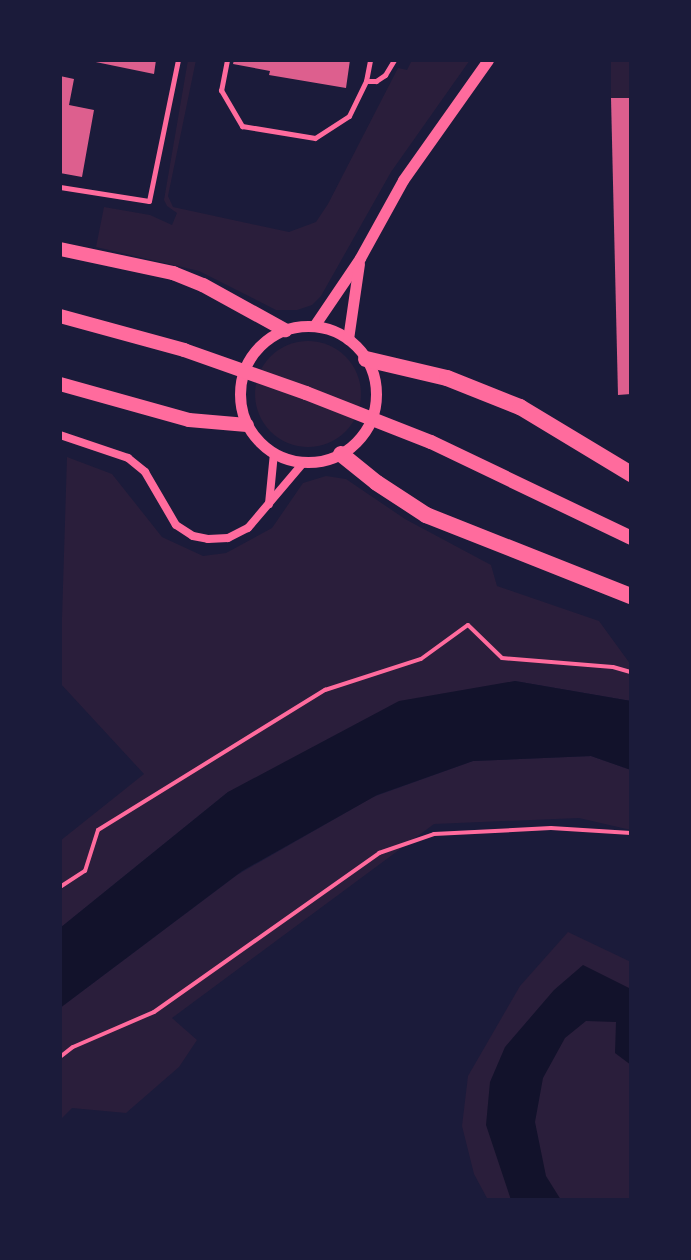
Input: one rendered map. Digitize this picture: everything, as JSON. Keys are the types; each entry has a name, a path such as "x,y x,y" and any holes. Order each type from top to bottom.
{"highway":[{"path":"366,359 447,378 520,407 631,474"},
{"path":"341,454 377,483 426,515 631,596"}],"main road":[{"path":"60,249 173,273 217,292 285,330"},
{"path":"60,316 184,350 306,393 431,442 631,538"},
{"path":"60,384 189,420 247,425"}],"street":[{"path":"314,326 360,258 403,180 488,60"},
{"path":"348,339 360,258"},
{"path":"314,326 348,339 366,359 375,379 376,401 371,423 358,441 341,454 304,462 274,453 247,425 240,403 246,369 265,341 285,330 314,326"},
{"path":"60,435 128,458 145,472 176,525 193,536 228,538 248,528 304,462"},
{"path":"269,505 274,453"}],"lane":[{"path":"60,187 149,201 178,60"},
{"path":"227,60 221,90 242,126 315,138 349,116 366,81 370,60"},
{"path":"366,81 376,81 385,75 394,60"}],"path":[{"path":"60,887 85,871 98,830 325,690 421,659 468,625 502,658 613,667 631,672"},
{"path":"60,1057 73,1047 154,1012 379,853 434,834 551,828 631,833"}],"shaded area":[{"path":"188,60 196,60 168,196 173,207 289,232 316,222 328,204 398,68 407,70 412,60 470,60 391,172 321,296 312,305 297,310 276,310 199,271 96,247 104,207 150,215 172,225 177,213 164,200"},
{"path":"611,60 631,60 631,98 611,98"},
{"path":"308,341 328,345 346,356 357,374 361,394 357,414 346,432 328,443 308,447 288,443 270,432 259,414 255,394 259,374 270,356 288,345"},
{"path":"67,457 112,474 162,537 203,556 226,553 272,528 303,483 326,476 346,479 405,519 491,565 497,586 599,621 631,665 631,701 515,681 228,792 60,928 60,841 144,774 60,683"},
{"path":"515,681 631,701 631,770 591,756 473,761 377,795 242,871 60,1008 60,928 228,792 399,701"},
{"path":"591,756 631,770 631,830 579,818 434,824 172,1018 197,1040 179,1067 126,1113 72,1108 60,1120 60,1008 237,875 373,797 473,761"},
{"path":"568,932 631,962 631,1200 488,1200 474,1174 462,1126 468,1076 520,986"},
{"path":"583,965 631,989 631,1065 615,1053 616,1022 586,1021 565,1038 543,1078 535,1122 546,1176 561,1200 511,1200 486,1125 490,1082 505,1047 554,990"}],"building":[{"path":"86,60 156,60 154,74"},
{"path":"234,60 350,60 346,88 269,75 270,71 233,64"},
{"path":"60,76 74,79 69,105 94,110 82,177 60,173"},
{"path":"611,98 631,98 631,394 618,395"}]}
